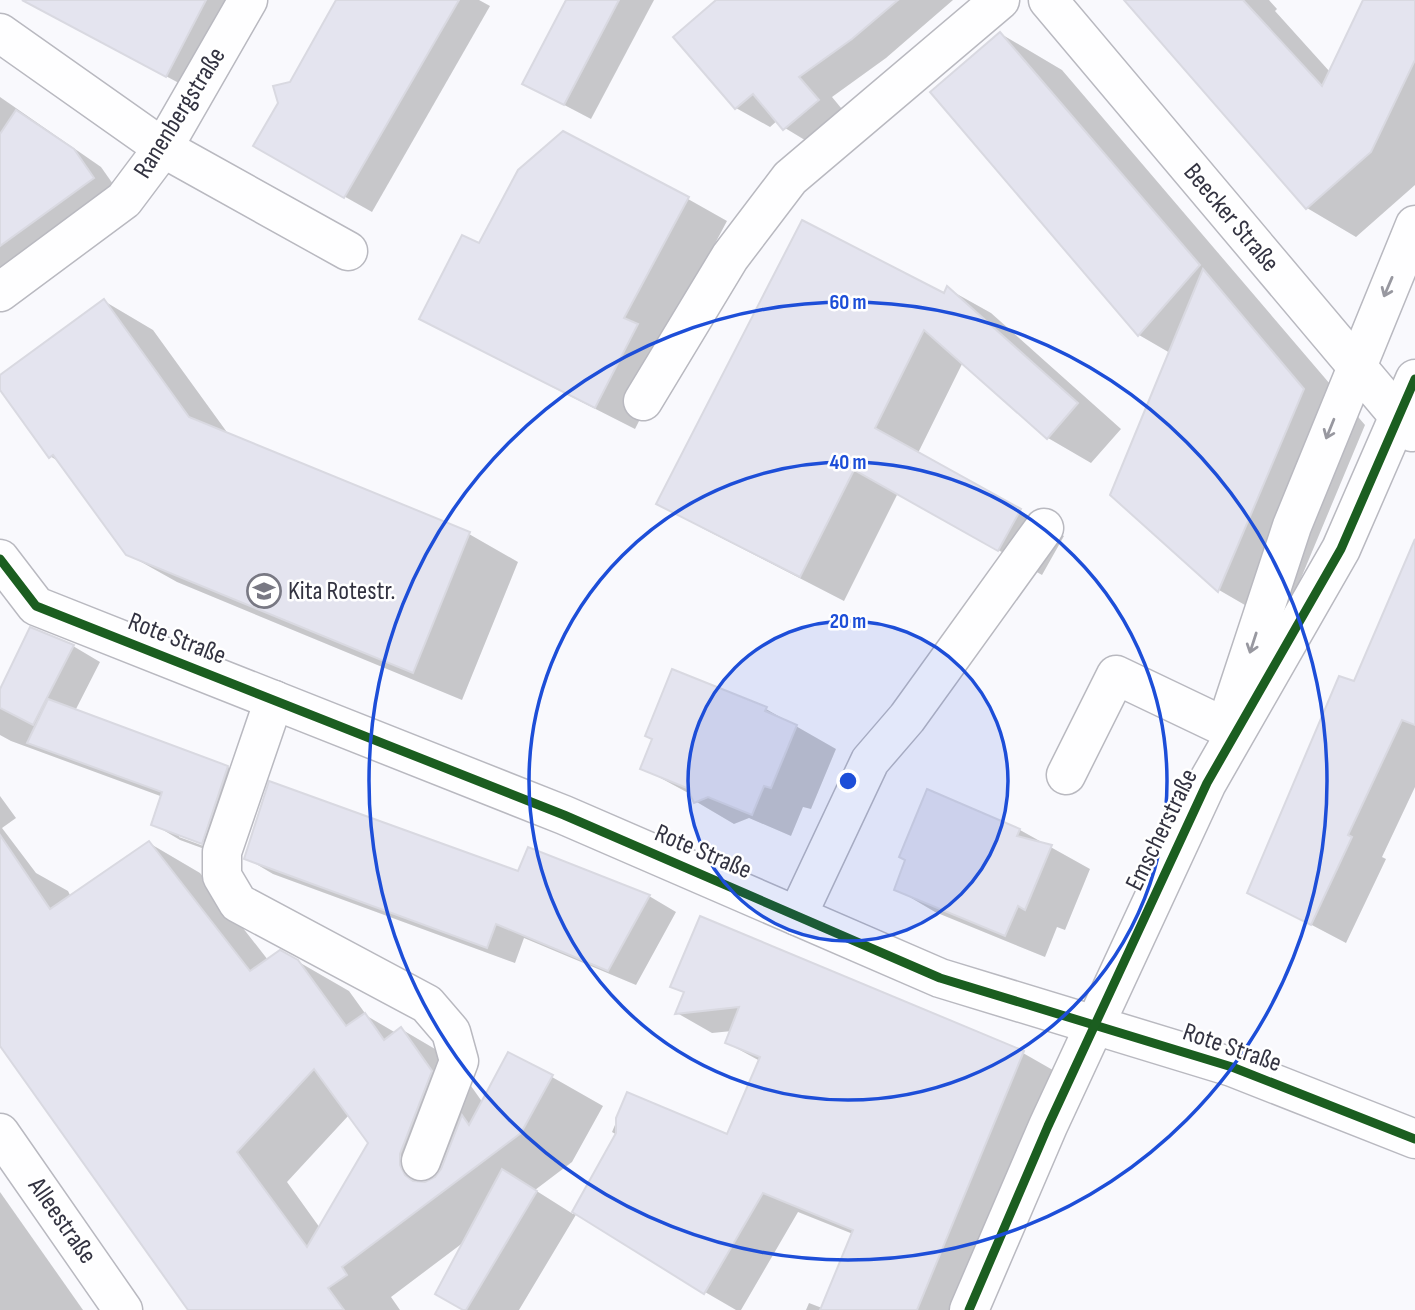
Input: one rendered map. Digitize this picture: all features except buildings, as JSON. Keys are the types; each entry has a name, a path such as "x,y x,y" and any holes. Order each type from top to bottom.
{"street":[{"name":"Ranenbergstraße","path":"0,292 124,200 163,148 248,0"},
{"path":"643,401 730,257 790,178 1000,0"},
{"name":"Beecker Straße","path":"1048,0 1406,426"},
{"path":"0,33 163,148 348,251"},
{"name":"Emscherstraße","path":"1207,783 1292,526 1415,225"},
{"name":"Emscherstraße","path":"970,1310 1094,1025 1207,783 1336,557 1406,426 1415,379"},
{"path":"797,916 870,761 907,718 1044,528"},
{"name":"Rote Straße","path":"0,559 36,607 564,815 940,978 1232,1068 1415,1139"},
{"path":"1066,775 1116,675 1225,727"},
{"path":"274,700 222,852 222,876 238,903 427,1004 452,1032 459,1061 421,1161"},
{"name":"Alleestraße","path":"0,1133 123,1310"}],"cycle path":[{"path":"969,1310 1048,1126 1207,783 1341,549 1415,379"},
{"path":"0,559 36,606 564,815 940,978 1232,1067 1415,1139"}],"place":[{"name":"Kita Rotestr.","path":"264,591"}]}
